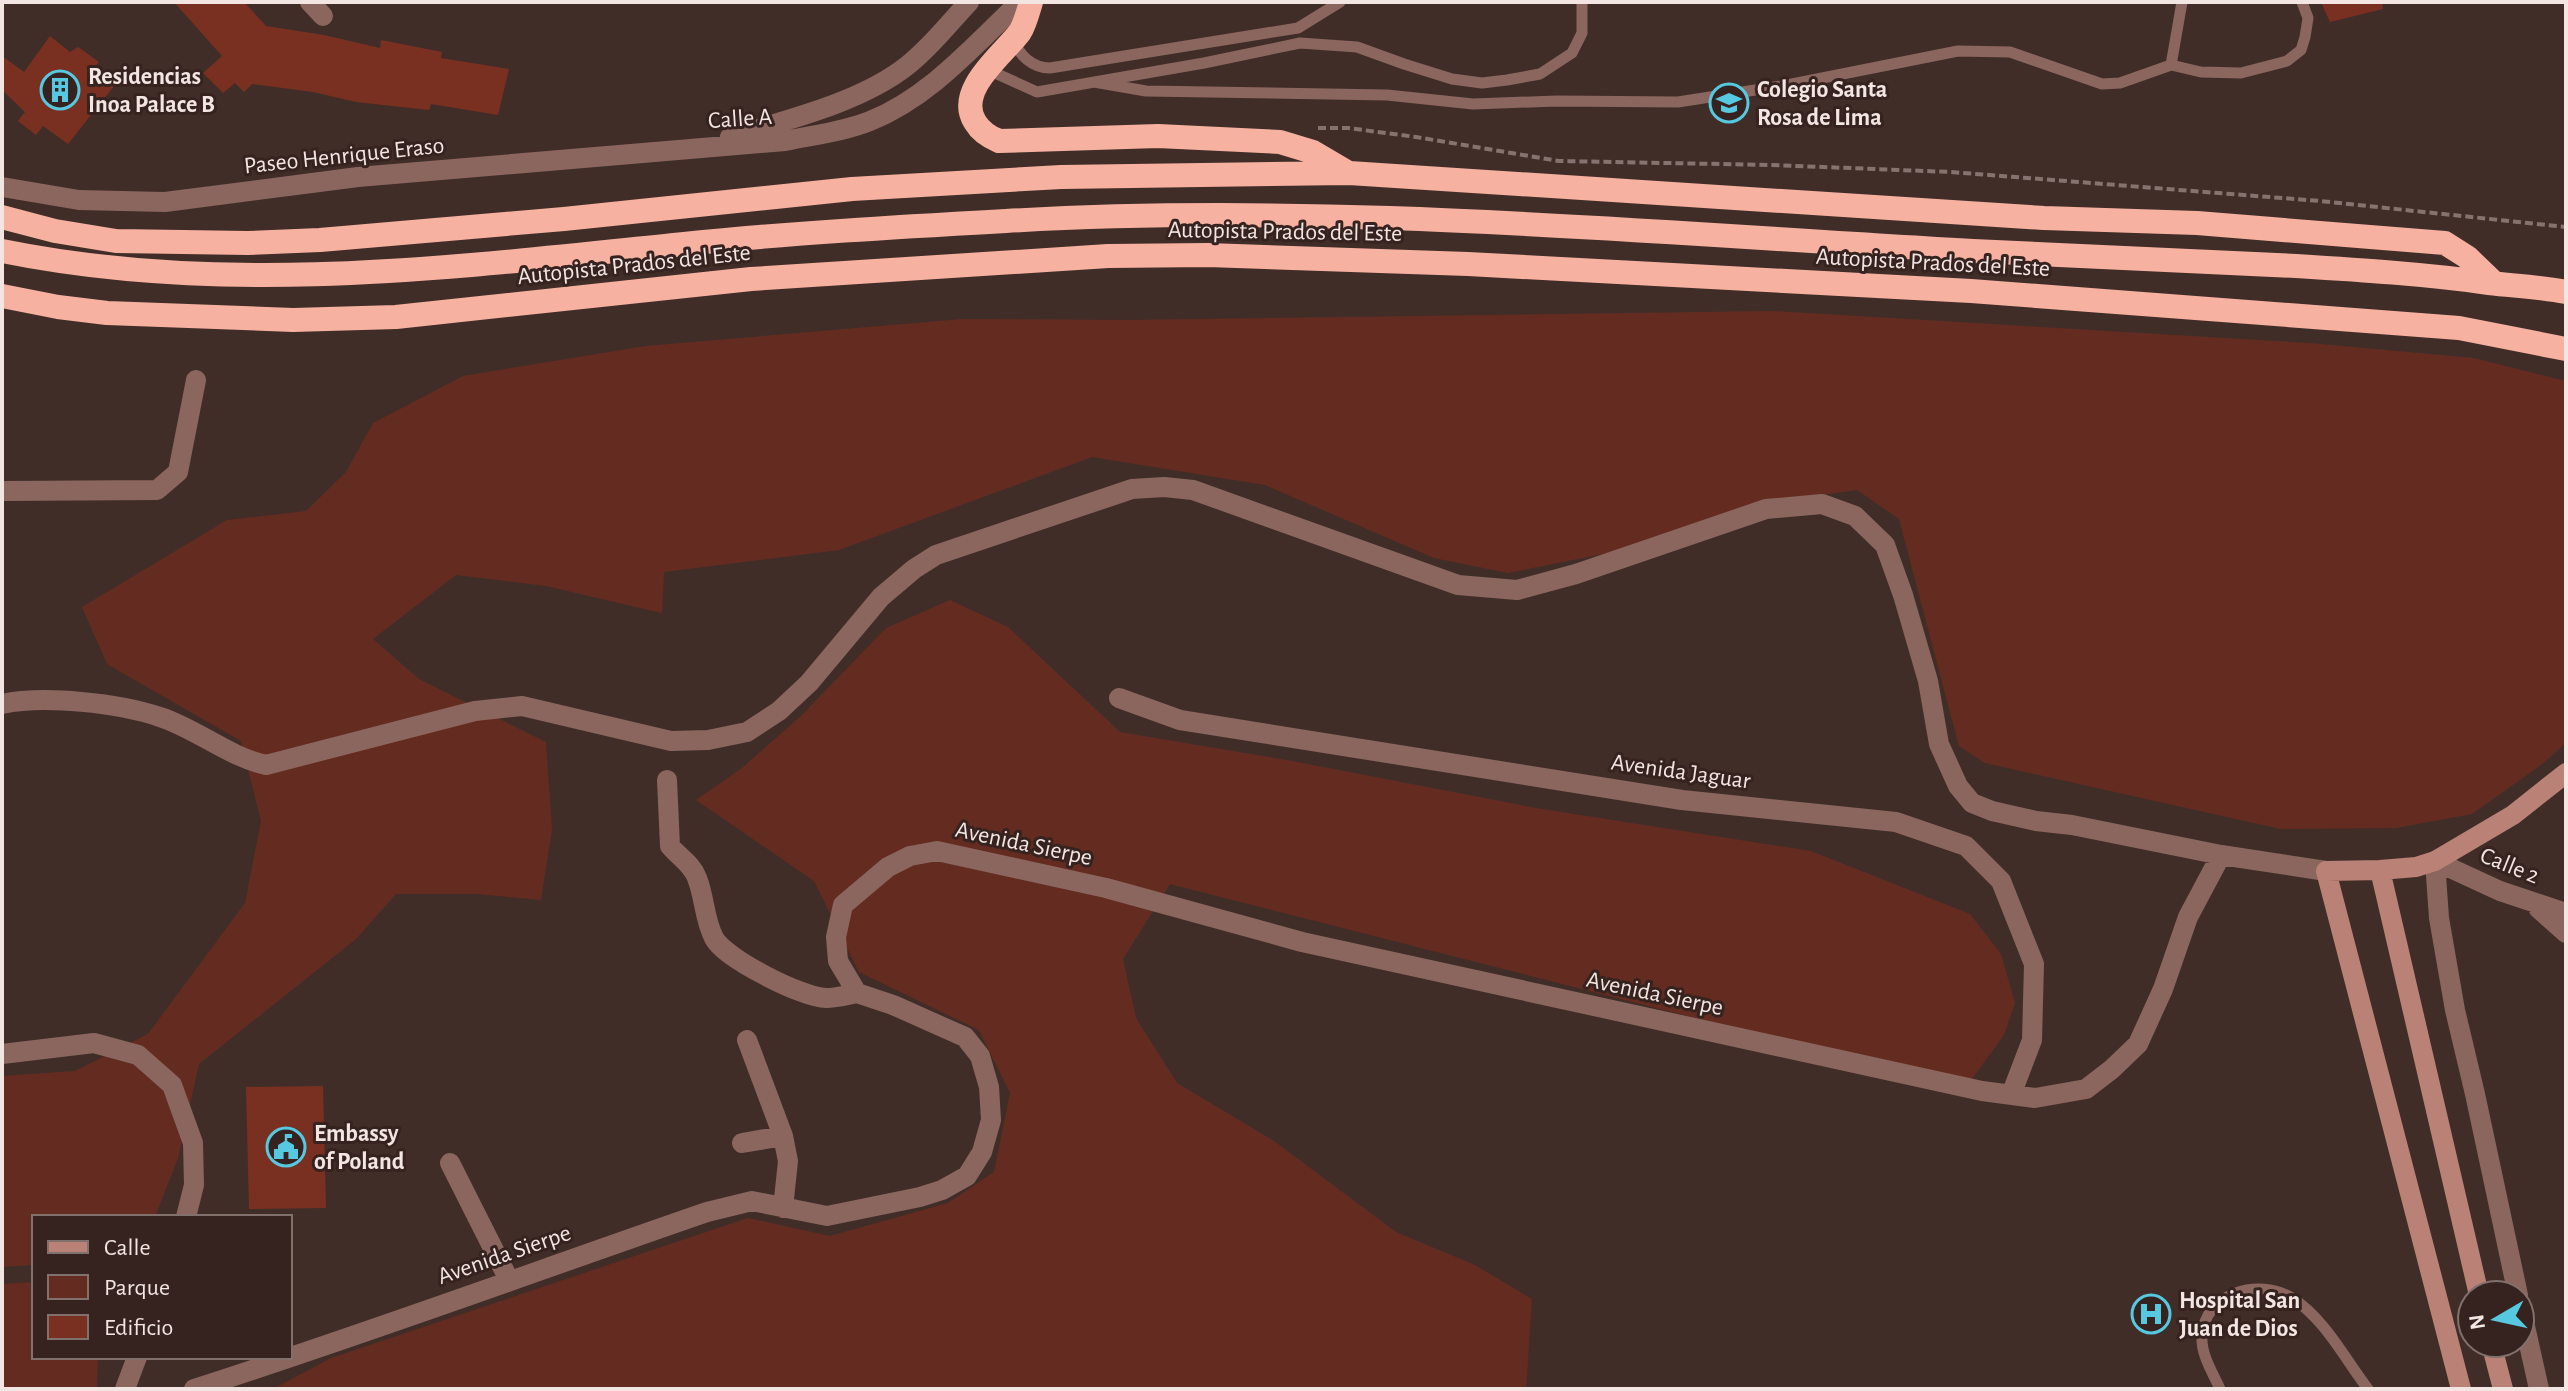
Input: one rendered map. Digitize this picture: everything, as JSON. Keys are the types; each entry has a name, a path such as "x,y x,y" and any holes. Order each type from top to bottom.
{"highway":[{"path":"1031,2 1022,29 973,90 970,112 990,138 999,141 1158,136 1280,142 1313,152 1349,173"},
{"path":"2,217 55,231 116,241 262,242 320,240 564,219 852,189 1061,177 1349,173 2044,218 2197,223 2445,243 2467,257 2494,283"},
{"name":"Autopista Prados del Este","path":"2,251 118,269 309,276 408,272 740,238 1104,216 1203,214 1469,221 2433,274 2566,292"},
{"name":"Autopista Prados del Este","path":"2,296 107,313 293,320 396,317 751,279 1108,256 1208,255 1468,264 1971,291 2459,328 2566,349"}],"street":[{"name":"Calle A","path":"692,148 815,112 881,83 909,64 969,2"},
{"name":"Calle A","path":"692,148 785,141 843,130 871,121 924,91 1020,2"},
{"name":"Paseo Henrique Eraso","path":"2,187 79,200 165,202 358,177 692,148"},
{"path":"2,491 157,490 178,472 196,380"},
{"path":"2,704 19,700 88,702 161,717 246,761 266,765 475,711 522,706 671,741 708,740 747,732 779,711 809,683 881,597 936,555 1132,489 1164,487 1193,490 1458,585 1517,590 1576,574 1766,509 1822,504 1855,516 1885,545 1928,681 1939,744 1958,786 1972,803 1992,811 2221,855 2326,871 2380,870 2416,867 2435,861 2513,815 2566,773"},
{"name":"Avenida Jaguar","path":"1119,698 1180,720 1682,800 1896,822 1966,846 2001,881 2034,964 2032,1040 2011,1095"},
{"path":"667,780 670,846 688,862 697,877 707,920 722,951 807,994 826,998 857,993"},
{"name":"Avenida Sierpe","path":"292,1358 707,1212 752,1201 827,1216 920,1197 942,1190 967,1176 982,1152 991,1120 989,1087 980,1056 965,1037 893,1005 857,993 838,961 836,937 843,905 866,883 910,856 937,851 1106,888 1302,942 1982,1091 2035,1098 2086,1089 2138,1044 2163,989 2188,917 2221,855"},
{"path":"2435,861 2439,918 2455,1010 2514,1279"},
{"name":"Calle 2","path":"2435,861 2566,913"},
{"path":"2380,870 2475,1279"},
{"path":"2326,871 2461,1389"},
{"path":"2532,902 2566,900"},
{"path":"2532,902 2566,933"},
{"path":"747,1040 783,1136 788,1161 783,1208"},
{"path":"2,1054 94,1043 138,1055 172,1085 193,1143 194,1185 186,1215"},
{"path":"742,1143 783,1136"},
{"path":"450,1163 509,1280"},
{"path":"125,1389 136,1359"},
{"name":"Avenida Sierpe","path":"194,1389 288,1359"},
{"path":"2495,1359 2503,1389"},
{"path":"2532,1359 2539,1389"}],"lane":[{"path":"1013,39 1024,57 1041,68 1050,68 1298,28 1340,2"},
{"path":"986,72 1037,92 1300,43 1357,47 1452,79 1482,83 1540,74 1572,53 1582,33 1582,2"},
{"path":"2171,65 2182,2"},
{"path":"1094,82 1146,91 1387,95 1473,104 1678,102 1787,85 1958,51 2010,52 2102,84 2120,83 2171,65 2201,72 2241,73 2287,61 2301,50 2305,37 2308,18 2302,2"},
{"path":"1473,104 1482,83"},
{"path":"2220,1389 2203,1352 2202,1335 2208,1314 2224,1298 2245,1289 2271,1288 2293,1299 2315,1317 2368,1389"}],"path":[{"path":"1318,128 1348,128 1416,137 1559,161 1951,172 2320,201 2566,227"}],"green space":[{"path":"1772,311 2309,343 2474,358 2566,381 2566,743 2541,765 2472,814 2396,828 2281,829 1985,763 1959,746 1899,519 1857,490 1763,503 1633,548 1508,573 1434,558 1265,485 1092,457 839,550 664,572 662,613 546,586 456,575 373,639 419,679 546,742 552,829 541,900 477,894 396,894 356,939 199,1064 178,1158 156,1215 32,1215 32,1265 2,1267 2,1076 75,1071 148,1034 245,903 261,821 241,741 107,664 82,607 227,520 306,511 346,472 373,423 463,376 646,346 963,319 1127,320"},
{"path":"950,600 1008,627 1120,732 1287,760 1536,808 1811,851 1970,914 2001,954 2015,1003 2004,1035 1966,1087 1170,884 1123,959 1136,1018 1177,1083 1274,1141 1396,1232 1475,1265 1532,1299 1526,1389 273,1389 331,1358 748,1218 830,1236 948,1203 994,1172 1010,1093 979,1030 859,972 814,881 696,800 742,768 802,715 886,628"},
{"path":"32,1282 32,1359 98,1359 97,1389 2,1389 2,1284"}],"building":[{"path":"174,2 244,2 266,26 380,48 381,40 442,52 441,58 509,69 498,115 431,104 429,110 356,102 313,92 252,84 244,92 235,83 223,93 203,73 222,56"},
{"path":"2321,2 2382,2 2383,9 2330,22"},
{"name":"Residencias Inoa Palace B","path":"50,36 70,52 78,47 99,62 94,68 114,86 68,144 43,126 36,135 18,121 25,112 2,90 2,56 24,72"},
{"name":"Embassy of Poland","path":"323,1086 326,1208 249,1209 246,1087"}],"place":[{"name":"Residencias Inoa Palace B","path":"60,90"},
{"name":"Colegio Santa Rosa de Lima","path":"1729,103"},
{"name":"Embassy of Poland","path":"286,1147"},
{"name":"Hospital San Juan de Dios","path":"2151,1314"}]}
